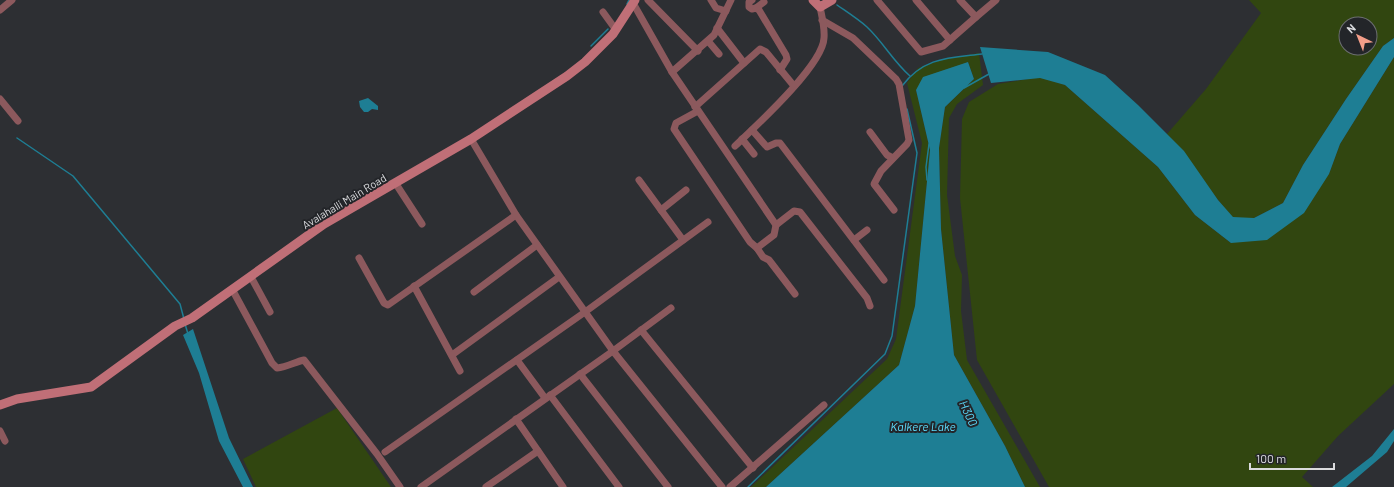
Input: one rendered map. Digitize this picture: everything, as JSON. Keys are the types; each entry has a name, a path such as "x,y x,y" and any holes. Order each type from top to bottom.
{"main road":[{"path":"812,0 820,7 832,0"},
{"name":"Avalahalli Main Road","path":"0,405 17,399 92,387 175,326 192,318 324,224 396,184 471,139 585,62 616,30 634,1"}],"street":[{"path":"0,10 12,0"},
{"path":"648,0 698,51"},
{"path":"711,0 716,8 726,11"},
{"path":"672,72 708,41 717,28 731,0"},
{"path":"752,0 748,6 752,9 764,2"},
{"path":"877,0 921,52 943,46 996,0"},
{"path":"916,0 950,40"},
{"path":"960,0 976,17"},
{"path":"634,1 672,72 776,225"},
{"path":"735,146 808,71 822,48 824,38 820,7"},
{"path":"756,8 786,55 787,59 780,70"},
{"path":"603,12 616,30"},
{"path":"822,20 853,38 898,82 909,140 878,175 874,184 894,210"},
{"path":"717,28 744,63"},
{"path":"708,41 719,54"},
{"path":"794,86 762,49 744,63 697,109 676,123 674,129 750,242 757,248 763,257 769,260 795,294"},
{"path":"0,99 18,121"},
{"path":"752,130 767,147 780,143 884,280"},
{"path":"870,132 887,155 893,158"},
{"path":"471,139 516,215 559,277 613,351 722,487"},
{"path":"742,139 754,154"},
{"path":"639,180 683,240"},
{"path":"396,184 422,224"},
{"path":"661,210 686,190"},
{"path":"757,248 774,235 776,225 794,211 800,212 868,298 870,306"},
{"path":"359,258 386,305 516,215"},
{"path":"385,452 585,312 708,222"},
{"path":"854,240 867,230"},
{"path":"474,292 537,245"},
{"path":"251,277 270,312"},
{"path":"452,355 559,277"},
{"path":"414,286 460,371"},
{"path":"232,289 272,363 277,368 304,360 358,429 400,487"},
{"path":"421,487 671,308"},
{"path":"641,330 753,468"},
{"path":"517,360 619,487"},
{"path":"580,374 668,487"},
{"path":"730,487 824,405"},
{"path":"516,419 560,486"},
{"path":"0,431 5,441"},
{"path":"486,487 538,451"}],"green space":[{"path":"1249,0 1394,0 1394,38 1383,46 1378,53 1378,16 1338,16 1338,56 1376,56 1303,165 1283,203 1254,218 1233,218 1167,134 1206,89 1261,13"},
{"path":"979,53 983,85 957,104 949,118 947,195 955,256 962,275 961,311 967,360 1040,487 1025,487 1005,446 954,355 941,229 939,148 945,107 974,79 968,62 916,90 930,150 915,306 899,365 766,487 751,487 887,359 896,339 922,143 907,83 918,68 941,60"},
{"path":"1394,57 1394,384 1338,436 1302,477 1313,487 1049,487 977,360 960,198 962,119 969,102 998,84 1040,77 1065,85 1158,167 1195,215 1231,243 1329,174 1340,144"},
{"path":"337,408 391,487 256,487 243,459"}],"water":[{"path":"1394,38 1394,57 1340,144 1329,174 1304,213 1267,240 1231,243 1195,215 1158,167 1065,85 1040,78 991,83 980,47 1048,52 1105,75 1138,105 1184,151 1218,200 1233,217 1254,218 1283,203 1303,165 1346,99 1376,56 1378,56 1378,53 1383,46"},
{"name":"Kalkere Lake","path":"968,62 974,79 945,107 939,148 941,229 954,355 1005,446 1025,487 766,487 899,365 915,306 930,150 916,90 923,77"},
{"path":"368,98 378,106 378,110 372,109 368,112 364,112 360,107 359,101"},
{"path":"193,329 229,438 253,487 243,487 219,441 199,373 183,335"},
{"path":"1394,429 1394,441 1387,452 1346,487 1332,487 1372,456"}],"waterway":[{"path":"627,4 629,0"},
{"path":"837,5 867,27 910,76"},
{"path":"591,46 608,29"},
{"path":"902,86 910,76 928,64 948,58 982,54"},
{"path":"964,88 989,74"},
{"path":"748,487 885,354 892,336 917,153 907,109"},
{"path":"17,138 73,176 180,304 184,319"},
{"path":"927,180 926,167 929,144"},
{"path":"185,324 188,334"}],"water label":[{"name":"H300","path":"969,413"}]}
